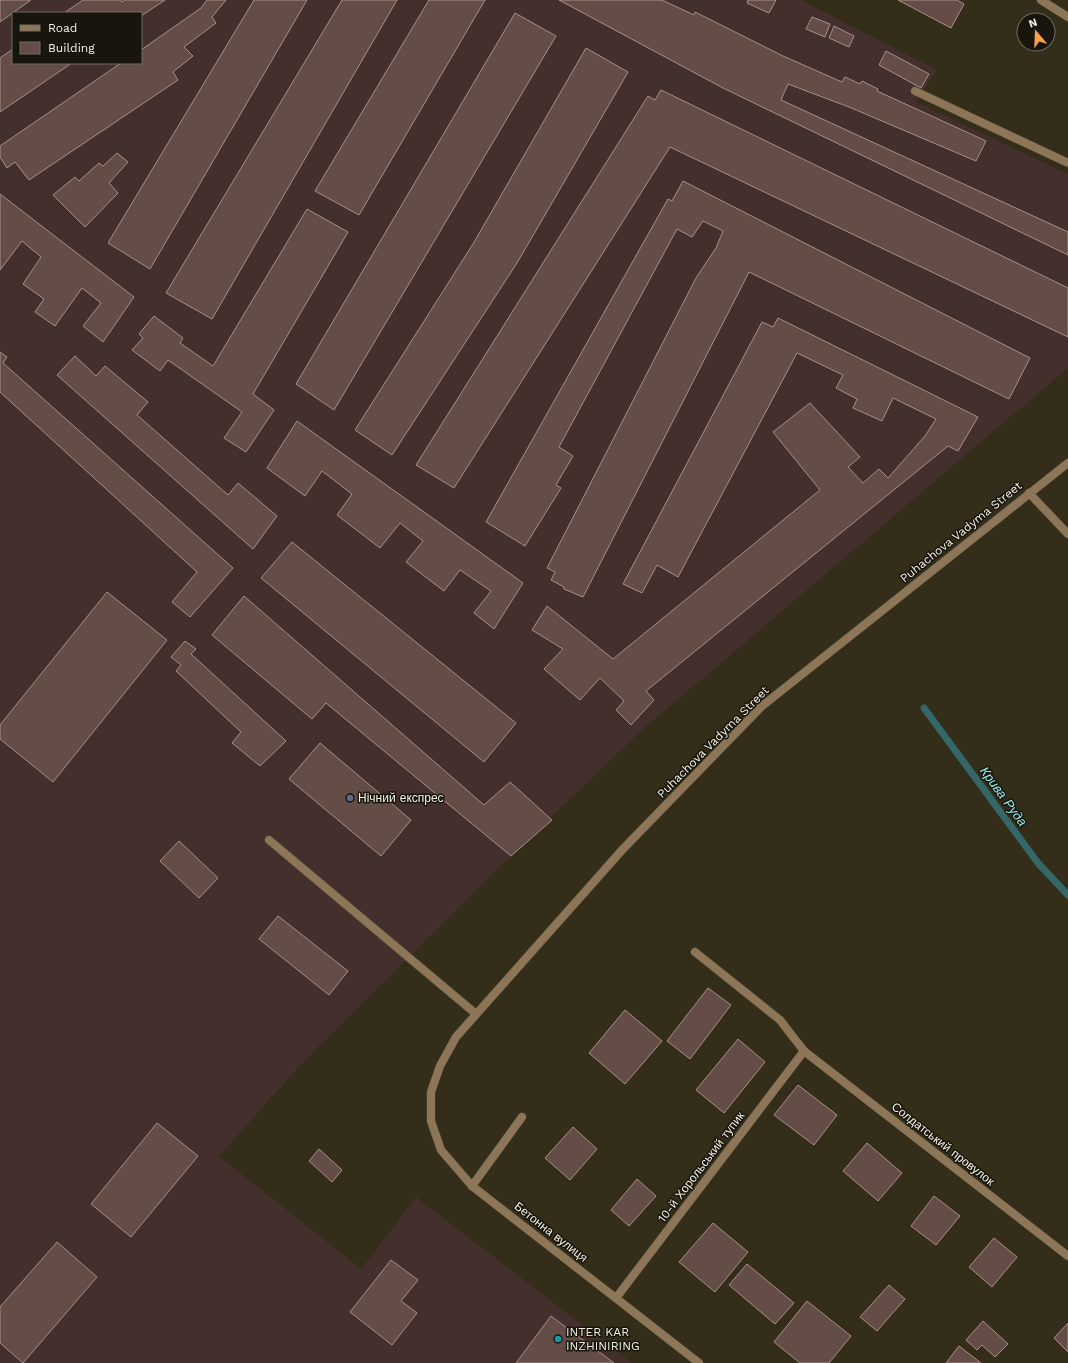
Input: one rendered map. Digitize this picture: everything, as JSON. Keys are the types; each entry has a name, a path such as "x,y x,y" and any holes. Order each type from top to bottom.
{"street":[{"path":"1041,0 1068,18"},
{"path":"916,91 1068,163"},
{"name":"Puhachova Vadyma Street","path":"431,1092 440,1066 456,1037 622,849 762,706 1068,463"},
{"path":"1029,493 1068,534"},
{"path":"269,840 476,1014"},
{"name":"Солдатський провулок","path":"695,952 780,1020 804,1051 1068,1256"},
{"name":"10-й Хорольський тупик","path":"616,1298 804,1051"},
{"name":"Бетонна вулиця","path":"431,1092 431,1121 441,1150 472,1186 700,1363"},
{"path":"472,1186 522,1117"}],"shaded area":[{"path":"0,0 801,0 937,70 916,102 1068,174 1068,368 641,731 511,856 305,1060 219,1156 361,1269 416,1197 632,1363 0,1363"}],"building":[{"path":"0,0 31,0 12,12 0,22"},
{"path":"83,0 121,0 122,2 125,0 165,0 142,15 142,12 65,12"},
{"path":"207,0 226,0 212,17 216,23 184,47 193,56 173,72 178,80 29,180 15,162 7,168 0,157 0,146 120,64 142,64 142,49 201,8"},
{"path":"254,0 307,0 150,269 108,243"},
{"path":"342,0 397,0 212,319 166,293"},
{"path":"429,0 485,0 359,215 315,191"},
{"path":"559,0 662,0 694,15 695,12 783,56 842,82 845,77 860,84 862,81 878,89 877,91 986,141 976,161 849,107 788,84 781,100 1068,232 1068,255 723,88"},
{"path":"748,0 776,0 769,13 747,3"},
{"path":"898,0 957,0 964,4 951,28"},
{"path":"515,13 556,36 334,410 296,384"},
{"path":"812,17 830,24 825,37 806,29"},
{"path":"834,26 854,36 849,47 829,38"},
{"path":"586,48 628,72 517,263 392,455 355,430 473,244"},
{"path":"12,50 12,64 71,64 0,112 0,58"},
{"path":"886,51 929,74 921,88 879,65"},
{"path":"661,90 1068,288 1068,337 670,147 454,488 416,465 648,96 655,100"},
{"path":"117,153 128,162 109,183 118,193 85,227 53,195 75,177 79,181 99,163 103,166"},
{"path":"683,181 1030,358 1009,399 749,272 583,597 564,589 564,587 551,580 555,572 547,568 696,278 716,248 723,231 703,221 692,237 677,229 559,447 573,456 556,485 561,488 525,546 486,522 668,199 672,201"},
{"path":"0,194 134,297 103,342 83,326 101,303 82,288 55,326 35,312 44,299 23,284 41,257 22,241 0,270"},
{"path":"307,209 348,232 253,394 274,410 246,452 224,438 242,412 168,360 160,371 132,350 143,338 139,334 154,316 183,338 180,343 213,366"},
{"path":"778,318 978,417 958,451 948,446 646,691 654,700 631,725 616,710 624,701 600,678 580,700 544,669 563,649 532,630 547,606 613,659 820,490 773,432 810,403 860,457 848,467 863,483 879,469 888,478 925,436 936,419 893,398 882,421 853,408 857,399 836,388 843,375 797,353 678,577 657,565 642,593 623,584 762,322 773,327"},
{"path":"0,352 7,357 3,363 233,568 190,617 172,602 197,572 0,392"},
{"path":"75,356 96,376 105,366 148,402 137,415 228,495 238,483 277,516 253,549 57,375"},
{"path":"297,421 523,583 494,629 474,613 491,591 460,570 444,591 406,562 423,541 400,523 380,548 337,515 352,494 322,471 305,496 267,468"},
{"path":"292,542 516,723 484,762 261,578"},
{"path":"107,592 167,640 53,782 0,739 0,725"},
{"path":"244,596 484,805 510,782 552,820 511,856 326,703 312,719 212,635"},
{"path":"185,641 196,649 191,654 286,741 260,766 232,743 241,732 176,671 181,665 171,657"},
{"path":"320,743 411,820 381,856 289,779"},
{"path":"179,841 218,878 199,898 160,861"},
{"path":"278,916 348,971 329,995 259,939"},
{"path":"708,988 731,1005 690,1059 667,1041"},
{"path":"625,1010 662,1041 625,1084 589,1053"},
{"path":"738,1039 765,1062 724,1113 696,1090"},
{"path":"798,1085 837,1115 814,1145 774,1115"},
{"path":"157,1123 198,1156 131,1237 91,1204"},
{"path":"573,1127 597,1149 570,1180 545,1158"},
{"path":"867,1143 902,1173 878,1201 843,1171"},
{"path":"319,1149 342,1170 332,1182 309,1161"},
{"path":"637,1179 656,1196 629,1226 611,1210"},
{"path":"934,1196 960,1216 936,1245 911,1226"},
{"path":"713,1223 748,1252 715,1292 679,1262"},
{"path":"994,1238 1017,1257 992,1287 969,1267"},
{"path":"57,1242 97,1277 23,1363 0,1343 0,1307"},
{"path":"391,1260 418,1280 401,1301 417,1313 392,1345 350,1312"},
{"path":"747,1264 794,1303 775,1324 729,1285"},
{"path":"889,1285 905,1299 877,1331 860,1317"},
{"path":"807,1301 851,1336 829,1363 800,1363 774,1342"},
{"name":"INTER KAR INZHINIRING","path":"551,1316 614,1363 516,1363"},
{"path":"983,1321 1008,1344 995,1357 982,1345 977,1350 966,1340"},
{"path":"1068,1323 1068,1352 1054,1338"},
{"path":"959,1346 981,1363 946,1363"}],"waterway":[{"name":"Крива Руда","path":"924,708 1038,863 1068,895"}],"place":[{"name":"Нічний експрес","path":"350,798"},
{"name":"INTER KAR INZHINIRING","path":"558,1339"}]}
